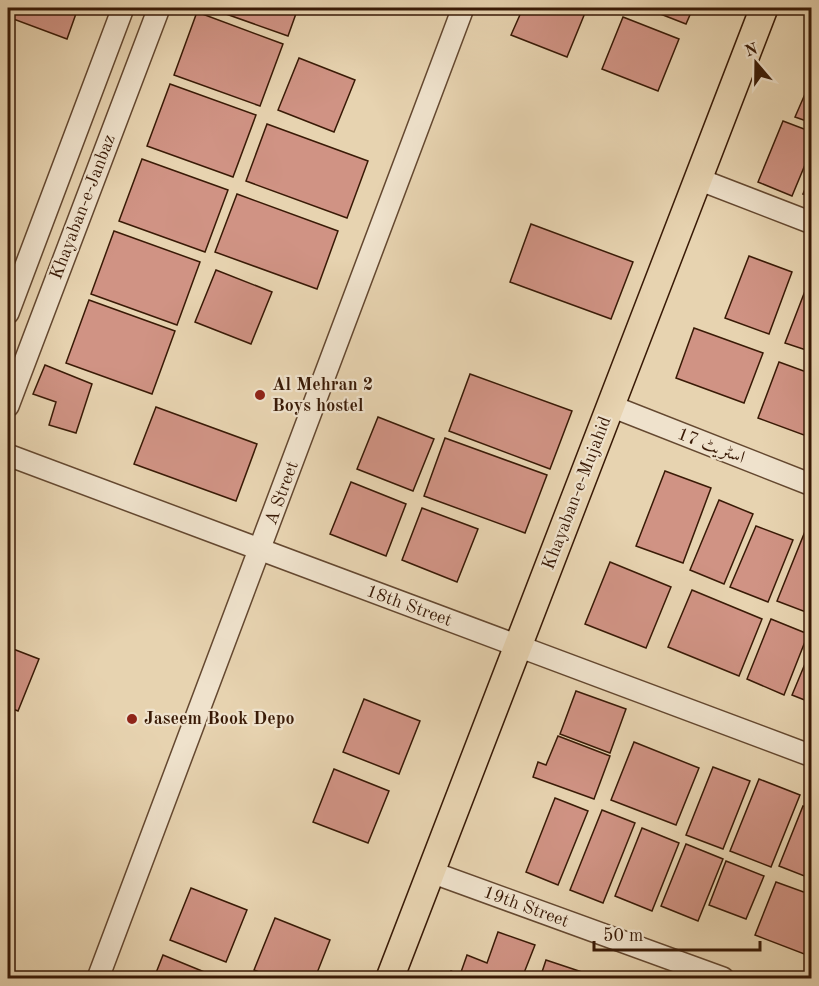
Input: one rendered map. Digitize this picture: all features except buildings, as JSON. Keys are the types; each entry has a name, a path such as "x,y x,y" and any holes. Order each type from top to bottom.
{"main road":[{"name":"Khayaban-e-Mujahid","path":"390,978 764,8"}],"street":[{"name":"Khayaban-e-Janbaz","path":"8,313 123,8"},
{"name":"Khayaban-e-Janbaz","path":"8,406 159,8"},
{"name":"A Street","path":"98,978 463,8"},
{"path":"698,179 812,223"},
{"name":"اسٹریٹ 17","path":"610,406 812,485"},
{"name":"18th Street","path":"8,455 812,756"},
{"name":"19th Street","path":"431,873 723,978"}],"place":[{"name":"Al Mehran 2 Boys hostel","path":"260,395"},
{"name":"Jaseem Book Depo","path":"132,719"}]}
